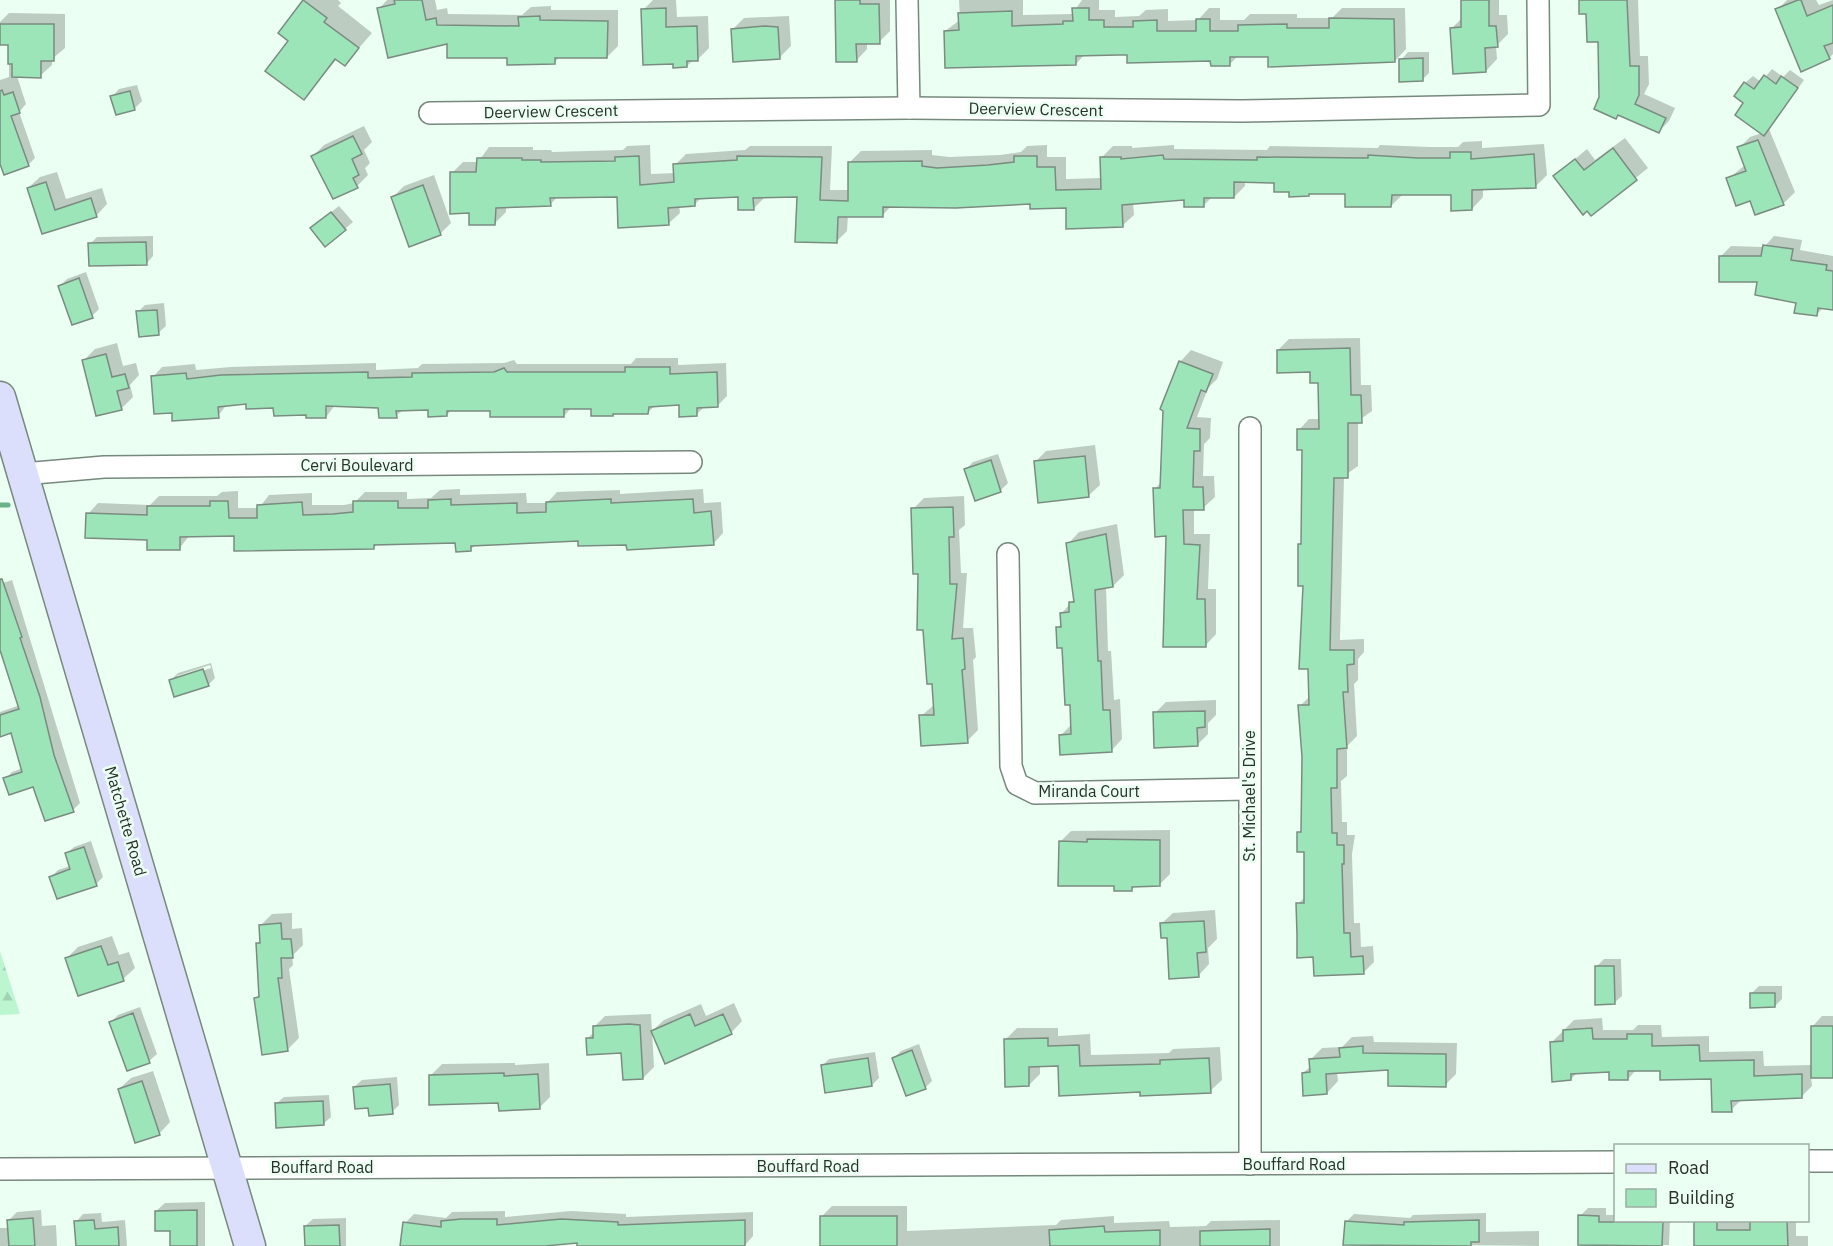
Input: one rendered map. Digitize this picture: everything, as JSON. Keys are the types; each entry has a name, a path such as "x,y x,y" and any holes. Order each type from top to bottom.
{"street":[{"path":"907,0 909,108"},
{"name":"Deerview Crescent","path":"430,113 909,108 1242,111 1539,105 1538,0"},
{"name":"Matchette Road","path":"0,397 250,1246"},
{"name":"St. Michael's Drive","path":"1250,428 1250,1164"},
{"name":"Cervi Boulevard","path":"23,474 104,467 692,462"},
{"name":"Miranda Court","path":"1008,554 1011,766 1017,784 1035,793 1249,789"},
{"path":"1809,1161 1833,1161"},
{"name":"Bouffard Road","path":"0,1168 1614,1162"}],"green space":[{"path":"0,951 20,1014 0,1015"}],"building":[{"path":"303,0 327,18 324,22 359,48 345,66 335,59 304,100 265,71 288,41 278,33"},
{"path":"394,0 422,0 426,20 436,18 437,25 519,26 518,17 540,16 540,20 608,21 607,58 555,58 555,64 507,65 507,58 447,58 447,44 388,58 377,8 395,4"},
{"path":"835,0 860,0 860,4 879,4 880,44 856,44 857,62 836,62"},
{"path":"1461,0 1489,0 1489,26 1496,26 1498,47 1485,48 1486,72 1453,74 1450,28 1461,27"},
{"path":"1579,0 1627,0 1630,66 1639,66 1639,95 1635,104 1666,118 1659,133 1618,115 1616,119 1594,109 1599,97 1598,42 1587,42 1586,14 1579,14"},
{"path":"1801,0 1807,16 1833,5 1833,43 1824,46 1830,59 1801,72 1775,9"},
{"path":"666,8 666,27 697,26 698,61 687,61 687,67 673,68 673,64 643,65 641,9"},
{"path":"1072,8 1089,8 1089,20 1104,20 1104,27 1133,27 1133,21 1157,20 1157,31 1196,31 1196,19 1210,19 1210,31 1238,31 1238,25 1287,24 1287,28 1329,28 1329,18 1394,19 1395,62 1268,67 1268,57 1230,57 1230,66 1211,66 1210,61 1127,63 1127,55 1118,55 1076,56 1076,65 945,68 944,31 959,30 958,13 1012,11 1012,26 1063,24 1063,21 1073,21"},
{"path":"0,24 54,24 54,61 41,61 41,78 12,77 12,64 8,64 8,45 0,45"},
{"path":"778,27 780,59 733,62 731,29"},
{"path":"1423,58 1423,81 1399,82 1399,59"},
{"path":"1764,75 1776,84 1781,76 1798,88 1764,136 1735,115 1743,103 1734,96 1744,82 1754,89"},
{"path":"2,90 4,95 13,92 20,113 11,116 29,166 4,175 0,164 0,91"},
{"path":"130,91 135,110 116,115 110,96"},
{"path":"353,136 362,154 352,159 359,175 353,178 358,188 333,199 311,156"},
{"path":"1758,140 1784,205 1755,215 1750,201 1736,206 1726,178 1746,171 1737,147"},
{"path":"1613,148 1637,180 1591,216 1587,211 1583,215 1553,176 1575,159 1584,170"},
{"path":"1450,152 1471,152 1471,159 1534,154 1536,188 1472,190 1472,210 1451,211 1451,195 1392,195 1391,207 1345,207 1345,194 1309,194 1309,196 1289,197 1289,192 1274,192 1274,183 1234,182 1234,198 1204,198 1204,207 1184,207 1184,200 1122,205 1123,227 1066,229 1066,208 1030,209 1030,204 956,208 883,207 883,217 838,217 837,243 795,242 797,197 753,198 754,210 738,210 738,197 695,199 695,206 668,208 669,225 618,228 617,197 550,198 551,206 496,208 495,225 469,225 469,213 450,214 450,172 476,172 477,158 522,158 522,160 541,160 541,162 615,161 615,157 639,156 640,185 674,182 673,164 737,160 737,156 822,157 820,200 848,201 848,162 922,161 922,166 937,168 1014,162 1014,156 1037,156 1037,167 1055,167 1056,190 1101,189 1100,157 1121,157 1121,159 1163,155 1164,159 1257,160 1257,157 1368,158 1368,155 1450,158"},
{"path":"46,182 55,210 91,198 97,217 42,234 27,188"},
{"path":"423,185 441,235 409,247 391,197"},
{"path":"331,212 346,230 325,247 310,228"},
{"path":"146,242 147,265 89,266 88,243"},
{"path":"1763,245 1793,249 1791,260 1827,265 1826,270 1833,271 1833,310 1818,308 1817,316 1794,313 1796,303 1755,295 1757,282 1719,282 1719,256 1761,256"},
{"path":"79,278 93,318 72,325 58,286"},
{"path":"157,310 159,335 139,337 136,311"},
{"path":"1350,348 1351,395 1361,395 1362,423 1348,423 1348,478 1334,478 1330,650 1354,650 1354,664 1347,665 1348,692 1343,692 1347,748 1337,749 1337,788 1331,788 1332,833 1337,833 1337,845 1344,845 1344,864 1342,864 1344,933 1350,933 1351,957 1363,956 1364,974 1314,976 1313,957 1297,958 1296,903 1304,903 1304,852 1297,852 1297,832 1301,832 1302,757 1298,705 1309,705 1308,669 1299,669 1303,586 1298,586 1302,450 1297,450 1297,429 1319,429 1318,383 1310,383 1310,372 1277,373 1277,350"},
{"path":"106,354 112,377 125,374 129,388 117,391 122,410 96,416 82,360"},
{"path":"1179,361 1213,374 1206,392 1201,390 1187,428 1200,429 1200,451 1194,451 1193,487 1203,487 1204,510 1183,510 1184,544 1200,545 1197,599 1205,599 1206,647 1163,647 1166,536 1155,537 1153,488 1160,488 1163,411 1160,409"},
{"path":"625,367 670,367 670,374 717,372 718,407 697,408 697,416 679,417 679,405 649,407 648,414 613,414 613,416 591,416 591,409 564,409 564,417 490,417 490,411 447,411 447,416 428,417 428,410 396,411 397,418 379,418 378,408 326,406 326,418 306,418 306,415 274,416 273,408 246,409 246,404 218,407 219,418 172,421 172,413 154,414 151,376 186,373 187,379 221,375 368,372 368,378 412,377 412,373 494,372 504,368 507,372 625,372"},
{"path":"1085,456 1089,497 1038,503 1034,461"},
{"path":"991,460 1001,492 975,501 964,469"},
{"path":"451,499 451,505 517,503 517,513 546,512 546,502 611,499 611,503 693,499 694,513 711,511 714,545 627,550 626,545 578,546 578,541 471,546 471,551 456,552 455,543 374,545 374,549 234,551 234,536 180,537 180,550 147,550 147,540 85,538 86,513 147,515 147,506 210,506 210,501 228,501 229,518 257,518 257,505 302,502 303,515 353,512 353,501 398,501 398,508 428,508 428,500"},
{"path":"953,507 954,537 949,537 950,584 957,584 952,639 963,638 965,669 962,670 968,743 921,746 919,715 934,715 932,684 927,684 923,630 917,630 918,574 913,574 911,508"},
{"path":"1106,534 1113,587 1095,590 1103,710 1110,710 1112,752 1060,755 1059,735 1071,734 1070,705 1065,705 1062,648 1057,648 1056,627 1061,627 1060,613 1069,612 1069,602 1074,602 1066,543"},
{"path":"0,579 2,579 22,637 20,638 40,697 54,755 74,812 45,821 33,787 9,795 3,778 22,772 11,733 0,737 0,715 19,709 0,650"},
{"path":"203,669 209,686 174,697 169,680"},
{"path":"1205,711 1205,727 1197,728 1198,746 1154,748 1153,712"},
{"path":"1087,839 1160,840 1160,886 1132,887 1132,891 1114,891 1114,886 1058,886 1059,841 1087,842"},
{"path":"84,847 97,886 57,899 49,877 70,869 65,853"},
{"path":"1204,921 1206,952 1197,953 1199,977 1169,979 1167,938 1161,938 1160,923"},
{"path":"281,923 282,939 291,939 293,958 281,958 282,978 278,978 288,1051 262,1055 254,998 259,997 256,943 260,943 259,925"},
{"path":"101,946 108,965 118,962 124,981 78,996 65,958"},
{"path":"1595,966 1614,966 1615,1004 1595,1005"},
{"path":"1750,993 1775,993 1775,1007 1750,1008"},
{"path":"133,1013 150,1063 127,1071 109,1022"},
{"path":"690,1014 695,1026 723,1014 732,1034 665,1064 651,1031"},
{"path":"640,1025 643,1079 623,1080 621,1053 587,1055 586,1038 593,1038 593,1026"},
{"path":"1811,1026 1833,1026 1833,1078 1811,1078"},
{"path":"1592,1028 1593,1039 1627,1039 1627,1034 1652,1034 1652,1046 1699,1045 1700,1061 1754,1060 1754,1076 1802,1074 1802,1098 1731,1101 1732,1112 1712,1112 1711,1079 1660,1080 1660,1071 1628,1071 1628,1080 1609,1080 1609,1072 1571,1074 1571,1080 1552,1082 1550,1042 1563,1041 1563,1030"},
{"path":"1048,1038 1048,1046 1079,1045 1080,1066 1160,1064 1160,1060 1209,1058 1211,1093 1140,1096 1140,1092 1059,1096 1058,1066 1029,1067 1029,1086 1005,1087 1004,1039"},
{"path":"1363,1046 1363,1053 1446,1054 1446,1087 1388,1086 1388,1070 1326,1074 1327,1094 1303,1096 1302,1073 1310,1072 1309,1059 1340,1057 1339,1048"},
{"path":"912,1050 926,1089 906,1096 892,1058"},
{"path":"868,1058 872,1086 825,1093 821,1065"},
{"path":"504,1073 504,1076 538,1074 540,1109 499,1111 498,1103 429,1105 429,1075"},
{"path":"142,1081 160,1135 135,1143 118,1089"},
{"path":"390,1084 393,1114 369,1116 368,1108 355,1109 353,1087"},
{"path":"323,1101 324,1125 276,1128 275,1103"},
{"path":"197,1210 197,1246 170,1246 170,1231 155,1231 155,1211"},
{"path":"1578,1215 1599,1216 1599,1222 1663,1222 1662,1246 1578,1245"},
{"path":"820,1216 897,1216 897,1246 820,1246"},
{"path":"33,1218 35,1246 9,1246 7,1220"},
{"path":"497,1219 497,1225 561,1219 618,1222 618,1225 745,1220 745,1246 577,1246 577,1243 545,1246 400,1246 403,1222 441,1227 441,1221"},
{"path":"94,1220 95,1229 118,1227 119,1246 76,1246 74,1221"},
{"path":"1479,1220 1479,1242 1471,1242 1471,1246 1343,1245 1345,1221 1404,1225 1404,1222"},
{"path":"1694,1222 1717,1222 1717,1230 1750,1230 1750,1222 1787,1222 1788,1246 1694,1246"},
{"path":"339,1225 340,1246 305,1246 304,1226"},
{"path":"1104,1226 1105,1232 1160,1230 1160,1246 1050,1246 1049,1230"},
{"path":"1270,1229 1270,1246 1200,1246 1200,1231"}],"waterway":[{"path":"0,505 8,505"}]}
